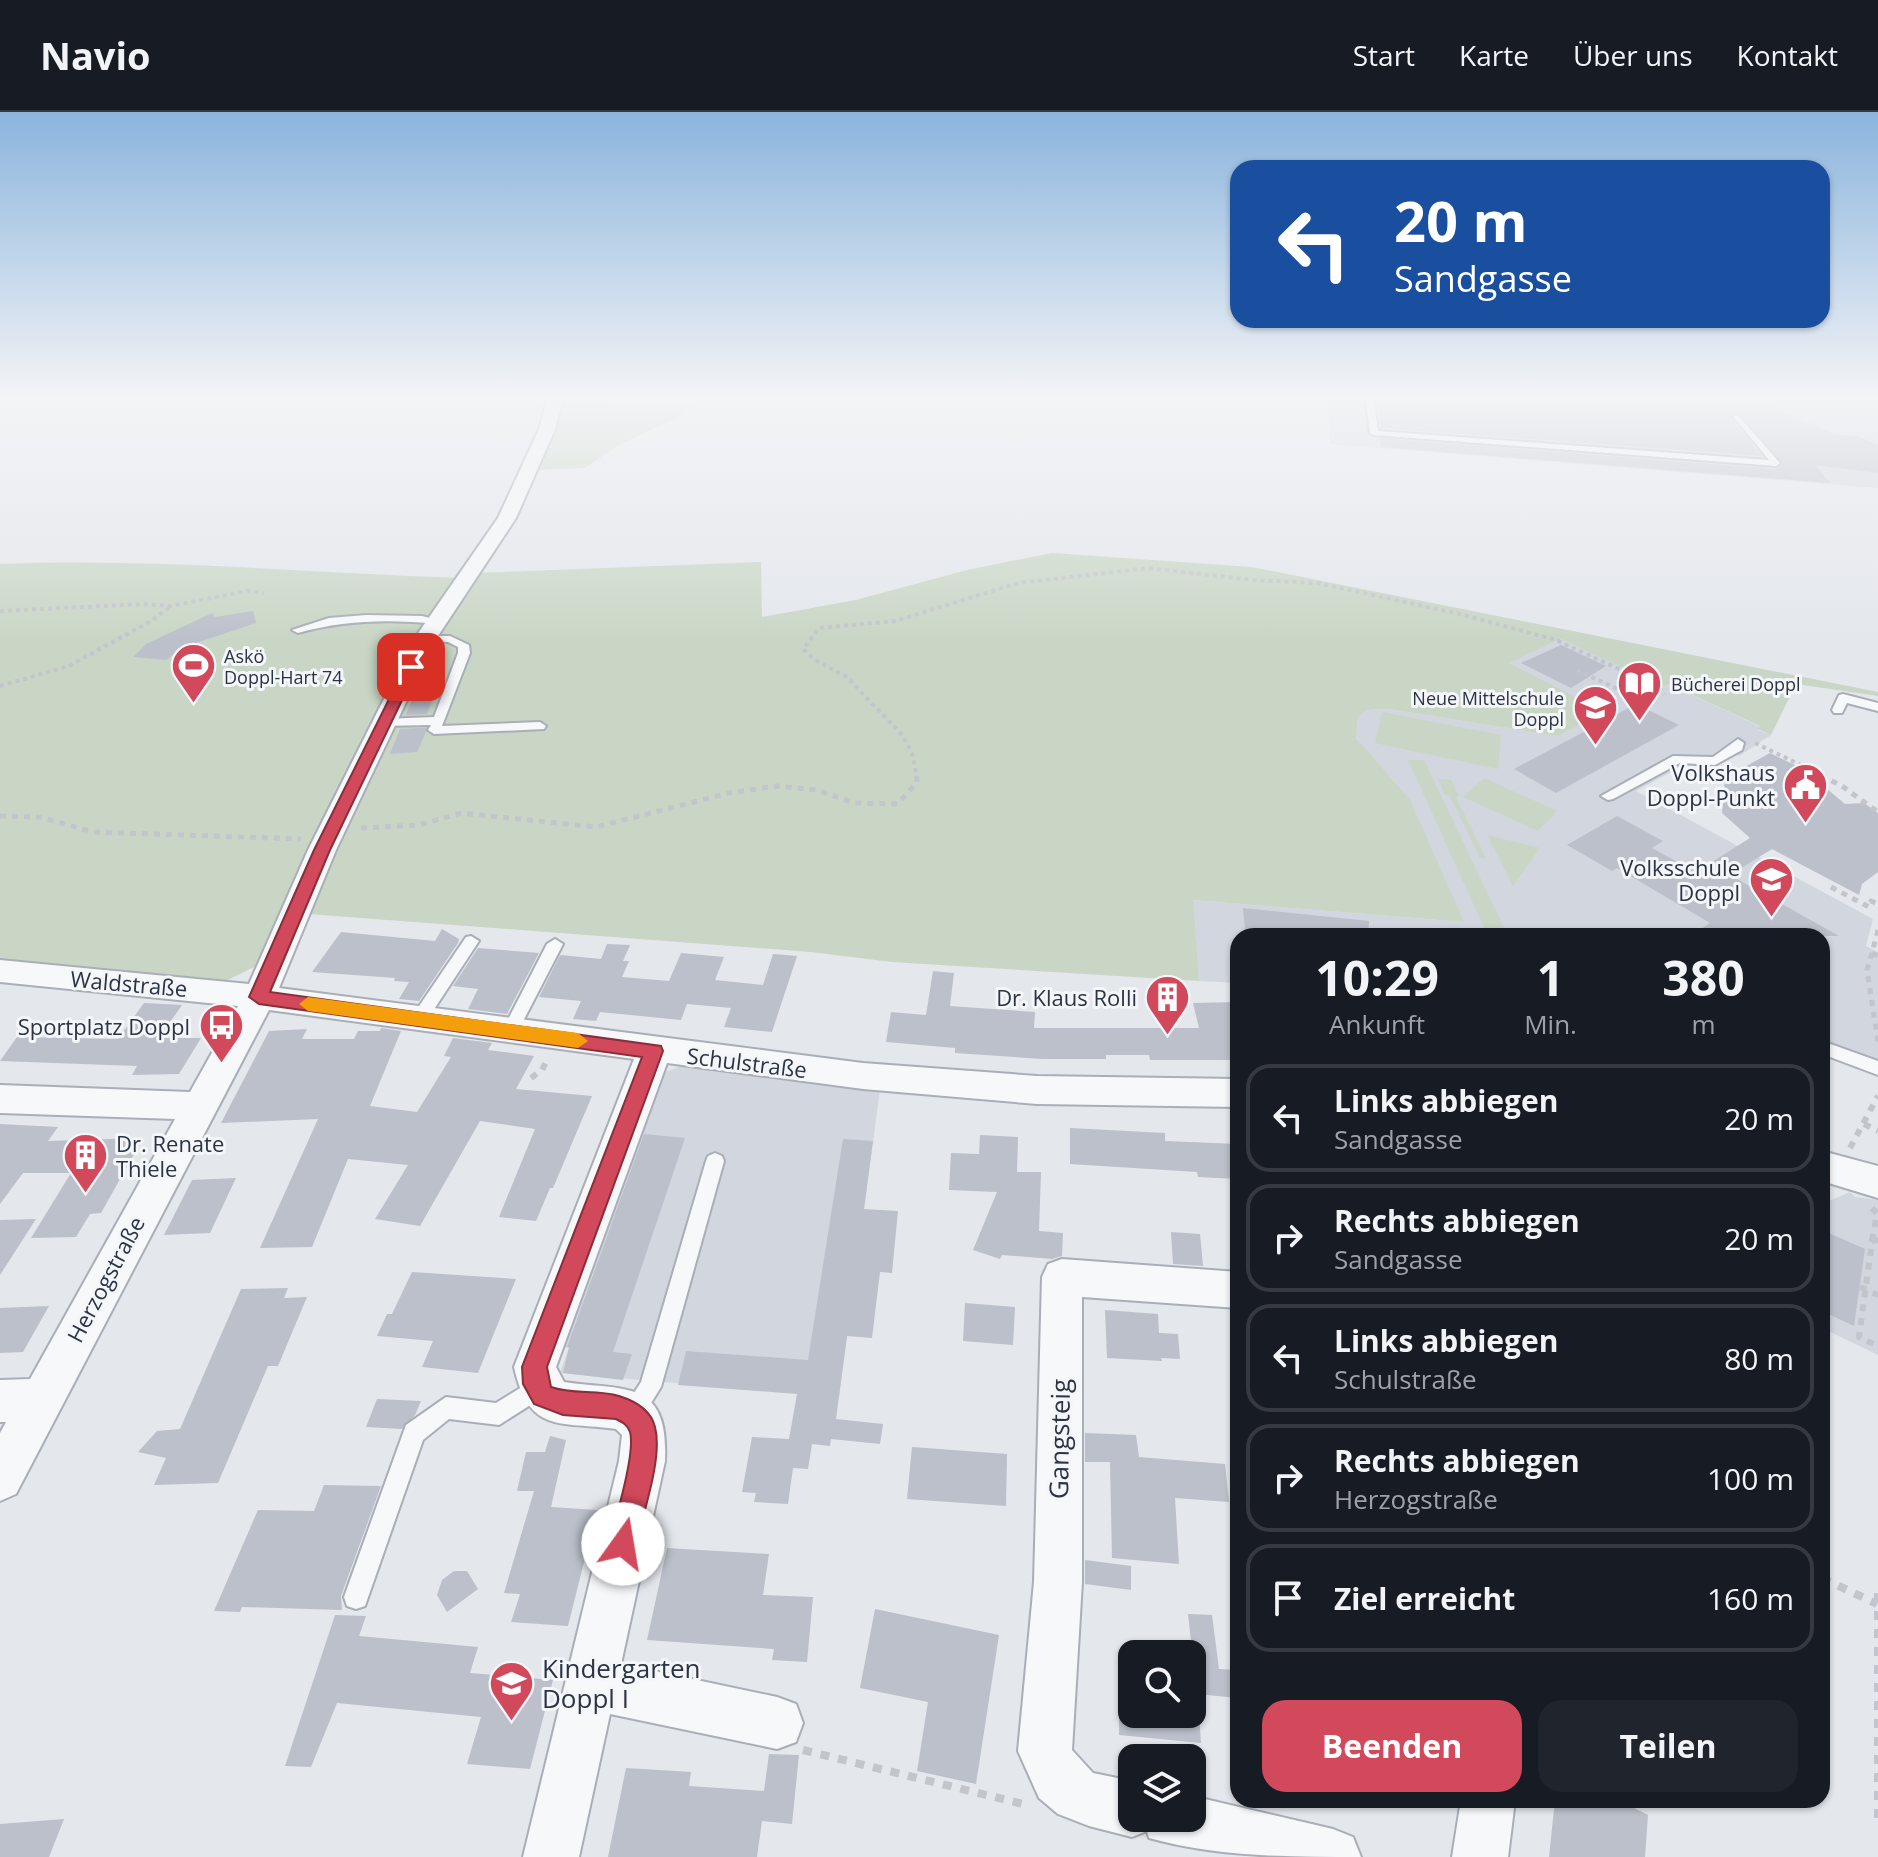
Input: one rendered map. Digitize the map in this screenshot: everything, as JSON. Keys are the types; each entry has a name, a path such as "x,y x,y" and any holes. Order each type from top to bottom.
{"street":[{"name":"Herzogstraße","path":"0,1478 20,1400 200,1106 259,997 330,835 431,630 507,518 525,477"},
{"name":"Waldstraße","path":"0,971 259,997"},
{"name":"Schulstraße","path":"259,997 654,1051 960,1085 1097,1093 1230,1093"},
{"path":"551,1857 642,1461 643,1429 632,1413 616,1407 563,1403 543,1396 538,1388 535,1367 654,1051"},
{"path":"0,1099 200,1106"},
{"path":"1830,1171 1874,1193"},
{"name":"Gangsteig","path":"1054,1777 1045,1751 1058,1582 1062,1277 1230,1289"},
{"path":"591,1684 777,1723"},
{"path":"1054,1777 1080,1797 1118,1806"},
{"path":"1480,1857 1487,1808"},
{"path":"1206,1827 1333,1857"}],"lane":[{"path":"298,630 324,623 412,618 463,645 464,653 434,730 540,726"},
{"path":"1838,710 1843,698 1878,707"},
{"path":"383,723 439,721"},
{"path":"1608,796 1678,759 1715,761 1744,742"},
{"path":"419,1019 471,941"},
{"path":"510,1031 555,944"},
{"path":"1830,1050 1878,1068"},
{"path":"632,1413 650,1387 715,1161"},
{"path":"356,1597 414,1433 446,1408 499,1414 538,1388"}],"path":[{"path":"0,816 40,817 93,832 330,835 419,825 461,813 596,827 729,793 777,786 817,790 854,803 898,804 917,782 916,755 901,730 879,714 844,674 816,664 803,649 819,628 895,621 1018,583 1149,568 1253,580 1317,583 1456,613 1556,640 1658,687 1665,694"},
{"path":"0,611 130,604 171,606 247,591 264,593"},
{"path":"0,686 69,666 151,621 171,606"},
{"path":"1577,670 1639,699 1653,702"},
{"path":"1744,742 1830,779 1878,812"},
{"path":"1831,887 1869,907 1871,901 1878,904"},
{"path":"1878,930 1875,955 1867,970 1878,1042"},
{"path":"531,1078 542,1070"},
{"path":"1830,1169 1864,1124 1878,1096"},
{"path":"1864,1124 1878,1131"},
{"path":"1874,1193 1877,1214 1875,1240 1862,1288 1859,1337 1878,1346"},
{"path":"1862,1288 1878,1295"},
{"path":"1830,1582 1877,1604"},
{"path":"1878,1593 1878,1826"},
{"path":"777,1723 797,1749 1023,1804 1054,1777"}],"shaded area":[{"path":"1746,477 1878,477 1878,488"},
{"path":"1561,639 1663,687 1669,684 1761,727 1758,730 1771,735 1739,756 1728,750 1705,763 1690,762 1636,791 1873,919 1866,946 1878,952 1878,1074 1830,1056 1830,928 1230,928 1230,983 1199,981 1192,900 1463,922 1356,737 1358,717 1367,710 1389,709 1557,736 1508,663"},
{"path":"681,1066 880,1089 839,1397 560,1373 569,1348 560,1346 663,1073"},
{"path":"1850,1192 1855,1197 1878,1200 1878,1355 1830,1332 1830,1201"}],"green space":[{"path":"1052,553 1252,567 1878,692 1878,696 1796,684 1771,735 1758,729 1760,726 1669,684 1663,687 1561,639 1509,663 1605,712 1557,736 1389,709 1367,710 1358,717 1356,738 1410,800 1464,922 1193,900 1199,981 892,962 811,952 308,914 262,963 226,981 0,961 0,564 173,564 461,578 432,639 476,573 761,562 762,617 856,600 967,570"},
{"path":"1382,712 1501,735 1498,769 1375,743"},
{"path":"1408,760 1424,760 1504,928 1484,928"},
{"path":"1484,778 1557,811 1538,831 1463,797"},
{"path":"1438,779 1451,780 1486,858 1480,858 1450,796 1445,795"},
{"path":"1487,835 1540,848 1513,886"}],"building":[{"path":"1761,477 1825,477 1830,483"},
{"path":"253,611 256,623 184,647 166,660 133,657 146,644 212,613 215,617"},
{"path":"1561,645 1606,666 1571,688 1521,663"},
{"path":"419,684 436,690 427,714 406,715"},
{"path":"1636,704 1679,725 1556,793 1514,769"},
{"path":"426,728 417,752 390,754 400,729"},
{"path":"1770,753 1817,776 1814,778 1845,804 1864,803 1878,813 1878,872 1862,884 1859,895 1772,849 1730,875 1825,928 1703,928 1710,923 1617,868 1612,871 1567,845 1617,816 1663,841 1652,848 1696,872 1750,838 1722,813 1725,778"},
{"path":"1243,908 1369,921 1369,928 1245,928"},
{"path":"442,929 459,939 458,943 419,1001 399,999 409,982 394,981 395,978 312,972 341,932 435,941"},
{"path":"607,944 630,945 623,961 629,961 622,977 669,981 681,953 724,957 715,980 763,985 773,954 797,956 772,1032 724,1027 731,1008 687,1004 681,1020 600,1012 596,1021 573,1019 581,1001 539,997 560,955 601,959"},
{"path":"478,948 539,953 507,1014 468,1009 478,989 453,986"},
{"path":"933,971 954,973 950,1006 1035,1012 1034,1028 1199,1028 1193,1003 1230,1002 1230,1060 1150,1060 1149,1055 1042,1059 955,1053 955,1048 886,1042 891,1012 926,1015"},
{"path":"144,1003 182,1005 159,1038 201,1038 179,1074 132,1075 137,1066 0,1061 17,1037 118,1039"},
{"path":"381,1028 401,1031 370,1106 417,1112 451,1057 444,1056 453,1038 492,1043 488,1050 534,1056 516,1089 592,1096 536,1221 499,1217 535,1129 480,1121 420,1226 375,1219 408,1165 348,1159 312,1247 260,1248 318,1119 221,1123 269,1031 307,1029 302,1039 354,1039 358,1031 380,1031"},
{"path":"0,1124 58,1127 48,1141 143,1138 101,1213 90,1214 76,1237 31,1238 71,1173 23,1173 0,1204"},
{"path":"1070,1128 1165,1133 1165,1141 1230,1144 1230,1179 1198,1177 1197,1172 1070,1164"},
{"path":"644,1134 685,1138 613,1352 632,1354 623,1380 563,1373 567,1347"},
{"path":"980,1135 1018,1137 1017,1172 1041,1172 1039,1231 1063,1233 1062,1256 1052,1259 1002,1255 1000,1259 973,1250 997,1192 949,1190 951,1153 979,1154"},
{"path":"843,1139 873,1141 864,1209 898,1211 892,1273 880,1272 872,1338 847,1336 836,1419 883,1424 880,1444 831,1439 830,1446 812,1444 808,1469 793,1468 788,1504 754,1502 756,1493 742,1492 752,1437 789,1439 797,1394 678,1385 686,1351 808,1360"},
{"path":"236,1178 210,1233 164,1235 192,1180"},
{"path":"36,1219 0,1275 0,1220"},
{"path":"1171,1232 1200,1234 1203,1266 1173,1264"},
{"path":"1830,1234 1865,1249 1854,1326 1830,1315"},
{"path":"412,1272 516,1279 478,1373 422,1367 433,1341 377,1336 387,1314 392,1314"},
{"path":"288,1288 284,1298 307,1297 278,1366 268,1366 218,1483 154,1485 166,1458 138,1452 157,1431 180,1429 241,1289"},
{"path":"965,1303 1015,1307 1013,1345 963,1341"},
{"path":"49,1306 23,1352 0,1353 0,1308"},
{"path":"1105,1310 1158,1314 1159,1333 1178,1334 1180,1359 1107,1358"},
{"path":"377,1399 421,1401 415,1415 402,1429 366,1427"},
{"path":"1085,1433 1136,1435 1139,1457 1225,1464 1229,1502 1175,1498 1179,1564 1112,1558 1110,1462 1085,1462"},
{"path":"550,1436 566,1440 551,1507 597,1510 568,1626 511,1622 520,1594 504,1593 534,1491 517,1491 526,1452 545,1452"},
{"path":"912,1447 1007,1454 1006,1506 907,1499"},
{"path":"324,1485 381,1486 341,1596 342,1610 242,1607 240,1612 214,1611 258,1510 314,1511"},
{"path":"667,1548 769,1554 763,1595 813,1597 807,1662 772,1660 774,1649 647,1640"},
{"path":"1085,1560 1131,1566 1131,1590 1085,1584"},
{"path":"454,1571 467,1571 478,1589 447,1612 437,1595 442,1580"},
{"path":"875,1609 999,1635 976,1784 917,1771 928,1702 860,1688"},
{"path":"1188,1614 1212,1615 1219,1669 1230,1670 1230,1697 1206,1695 1206,1640 1191,1640"},
{"path":"335,1615 366,1616 359,1636 478,1647 470,1673 553,1680 530,1769 467,1764 481,1717 337,1703 311,1767 285,1766"},
{"path":"1119,1728 1200,1728 1201,1743 1119,1735"},
{"path":"769,1754 799,1755 792,1824 762,1821 757,1857 608,1857 626,1768 691,1772 689,1786 764,1791"},
{"path":"1554,1808 1634,1808 1648,1815 1645,1857 1549,1857"},
{"path":"64,1819 49,1857 0,1857 0,1824"}],"slow traffic":[{"path":"308,1004 578,1041"}],"place":[{"name":"Askö Doppl-Hart 74","path":"193,705"},
{"name":"Bücherei Doppl","path":"1640,723"},
{"name":"Neue Mittelschule Doppl","path":"1595,747"},
{"name":"Volkshaus Doppl-Punkt","path":"1806,824"},
{"name":"Volksschule Doppl","path":"1771,919"},
{"name":"Dr. Klaus Rolli","path":"1168,1036"},
{"name":"Sportplatz Doppl","path":"221,1065"},
{"name":"Dr. Renate Thiele","path":"85,1195"},
{"name":"Kindergarten Doppl I","path":"511,1722"}],"route":[{"path":"411,667 322,850 259,997 654,1051 535,1367 536,1384 543,1396 563,1403 616,1407 632,1413 643,1429 642,1461 623,1544"}]}
